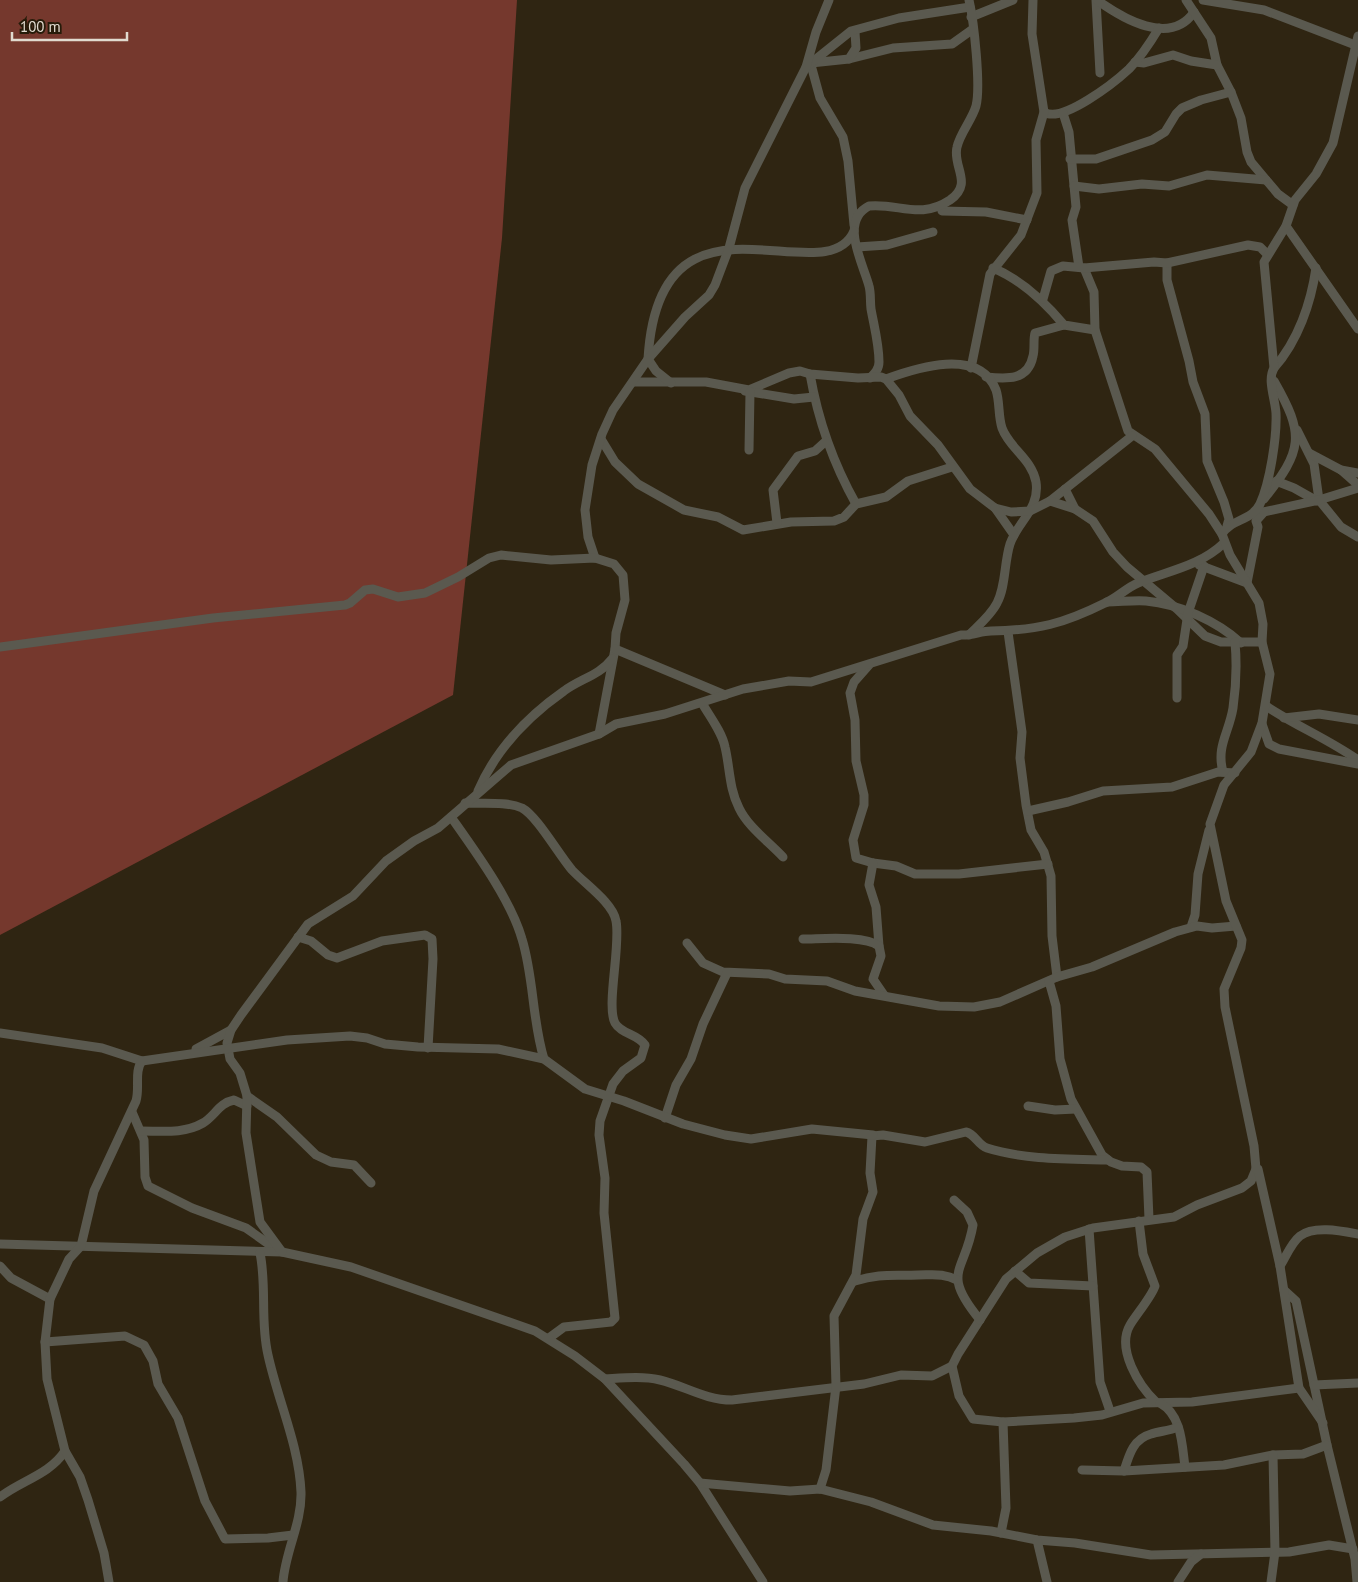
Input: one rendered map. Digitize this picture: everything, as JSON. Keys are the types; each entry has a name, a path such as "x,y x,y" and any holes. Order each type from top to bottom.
{"street":[{"path":"595,558 588,537 585,510 592,465 613,410 648,359 685,317 709,295 729,248 744,188 809,65 816,32 829,0"},
{"path":"809,65 851,31 855,32 871,24 1013,0"},
{"path":"971,368 990,274 1018,239 1028,220 1037,193 1036,140 1044,112 1032,34 1032,0"},
{"path":"1096,0 1148,27 1169,28 1179,25 1194,12"},
{"path":"1096,0 1100,74"},
{"path":"1186,0 1211,38 1217,65 1231,92 1241,118 1246,152 1251,162 1278,194 1293,204"},
{"path":"1203,0 1264,10 1357,42 1352,54 1346,95 1333,143 1316,174 1293,204 1286,226 1267,254 1264,262 1276,414 1274,440 1263,507"},
{"path":"671,383 656,371 648,359 649,338 662,294 676,272 692,260 729,248 818,252 845,244 861,212 869,206 924,210 944,203 952,198 960,188 962,178 957,147 976,104 973,29 970,8"},
{"path":"1044,112 1051,115 1063,113 1101,91 1135,62 1158,28"},
{"path":"809,65 893,48 952,44 973,29"},
{"path":"849,58 856,48 855,32"},
{"path":"1135,62 1144,63 1173,55 1191,61 1217,65"},
{"path":"809,65 820,98 843,137 848,161 857,247 869,286 876,326 879,362 876,371 870,378"},
{"path":"1070,159 1096,159 1152,140 1165,132 1182,108 1201,100 1231,92"},
{"path":"1063,113 1069,132 1070,159 1076,207 1072,220 1081,268 1094,292 1095,330 1128,431 1132,436 1155,449 1209,514 1224,534 1247,583 1259,603 1263,624 1262,642 1270,668 1266,706 1251,752"},
{"path":"1074,186 1099,189 1142,184 1176,185 1207,174 1266,180"},
{"path":"942,211 986,212 1028,220"},
{"path":"1286,226 1358,330"},
{"path":"857,247 887,245 932,232"},
{"path":"1043,299 1051,271 1063,266 1081,268 1154,262 1167,263 1248,245 1260,247 1267,254"},
{"path":"282,1252 260,1222 246,1133 247,1096 240,1073 227,1050 231,1030 257,990 311,921 352,896 391,857 452,817 465,803 512,765 599,734 616,724 665,714 724,695 768,684 800,680 811,682 961,635 968,636 982,632 1008,632 1062,623 1108,602 1127,588 1193,564 1214,552 1224,534 1229,519 1207,461 1205,414 1192,382 1189,361 1167,280 1167,263"},
{"path":"993,268 1006,274 1043,299 1064,324"},
{"path":"1272,371 1291,348 1313,289 1316,268"},
{"path":"986,377 1013,379 1025,374 1033,358 1035,333 1064,324 1095,330"},
{"path":"886,379 932,364 953,364 971,368 986,377 996,389 1003,430 1033,471 1036,500 1014,535 1008,551 1000,596 987,616 968,636"},
{"path":"745,391 790,373 800,371 810,374 870,378 880,376 886,379 899,395 910,416 938,445 952,467 970,489 995,508 1014,535"},
{"path":"1272,371 1296,430 1314,464 1318,500"},
{"path":"810,374 826,441 856,504"},
{"path":"634,382 706,382 794,399 814,397"},
{"path":"745,391 749,450"},
{"path":"1247,583 1258,527 1256,520 1291,457 1296,430"},
{"path":"995,508 1011,512 1030,511 1050,501 1132,436"},
{"path":"601,439 615,462 635,482 673,505 695,513 718,516 743,530 777,524 834,521 844,517 856,504 886,497 908,481 952,467"},
{"path":"777,524 773,490 798,456 815,451 826,441"},
{"path":"1309,453 1341,470 1358,485"},
{"path":"1341,470 1358,472"},
{"path":"1276,482 1294,488 1318,500 1341,527 1358,537"},
{"path":"1224,534 1263,507 1318,500 1358,488"},
{"path":"1065,489 1075,509"},
{"path":"1050,501 1075,509 1093,521 1113,552 1143,582 1188,616 1205,636 1221,642 1262,642"},
{"path":"0,647 212,618 344,605 350,603 365,590 373,589 398,598 412,597 446,584 474,566 501,555 551,560 595,558 614,564 623,575 625,600 616,633 599,734"},
{"path":"1193,564 1204,566 1247,583"},
{"path":"1177,698 1178,655 1183,646 1188,616 1204,566"},
{"path":"1108,602 1146,601 1177,608"},
{"path":"1188,616 1227,631 1238,643 1233,708 1220,755 1223,772"},
{"path":"1008,632 1022,732 1021,772 1031,830 1048,864 1052,892 1053,979 1060,1059 1071,1099 1097,1149 1108,1160"},
{"path":"614,652 724,695"},
{"path":"477,793 498,754 524,723 565,690 600,671 614,652"},
{"path":"871,663 854,682 850,694 855,720 856,761 864,796 864,805 854,835 854,855 858,859 896,866 915,874 959,874 1048,864"},
{"path":"702,703 722,738 729,782 738,808 752,826 783,857"},
{"path":"1266,706 1284,718 1333,743 1358,762"},
{"path":"1284,718 1319,714 1358,720"},
{"path":"1262,723 1269,744"},
{"path":"1191,927 1195,915 1198,874 1218,796 1224,785 1251,752 1259,746 1269,744 1289,752 1358,762"},
{"path":"1028,811 1117,789 1172,787 1223,772 1235,773"},
{"path":"465,803 514,806 526,811 558,854 590,890 606,902 614,913 617,937 613,983 614,1021 618,1026 640,1038 645,1048 641,1058 619,1075 607,1096 600,1122 599,1135 604,1178 604,1214 615,1318 610,1322 564,1326 549,1338"},
{"path":"452,817 498,888 522,937 532,986 538,1039 544,1059"},
{"path":"605,1379 637,1377 661,1380 700,1396 721,1400 752,1399 880,1381 896,1375 927,1376 949,1369 1001,1286 1015,1271 1048,1246 1073,1233 1089,1229 1149,1219 1174,1217 1197,1205 1234,1192 1251,1181 1256,1169 1254,1146 1223,997 1241,948 1242,940 1226,901 1210,824"},
{"path":"873,863 869,885 876,907 881,956 873,979 884,995"},
{"path":"687,943 703,963 710,968 727,973 827,981 855,991 940,1006 974,1008 1000,1002 1053,979 1092,967 1158,938 1191,927 1236,926"},
{"path":"298,937 311,941 328,955 337,958 382,941 425,935 432,939 433,959 428,1048"},
{"path":"803,939 862,940 879,946"},
{"path":"665,1118 676,1085 691,1059 702,1024 727,973"},
{"path":"184,1054 231,1030"},
{"path":"0,1034 102,1048 142,1061 287,1040 350,1036 367,1038 385,1044 428,1048 481,1048 544,1059 585,1089 633,1104 665,1118 725,1135 751,1139 812,1129 925,1142 966,1132 974,1136 981,1145 997,1150 1040,1157 1108,1160 1122,1166 1140,1167 1148,1172 1149,1219"},
{"path":"109,1582 104,1553 88,1500 80,1477 65,1451 47,1379 44,1342 50,1299 69,1259 81,1246 94,1191 132,1112 138,1095 138,1070 142,1061"},
{"path":"247,1096 277,1117 316,1155 331,1162 354,1165 371,1183"},
{"path":"140,1131 182,1132 203,1124 226,1102 234,1100 247,1106"},
{"path":"1028,1106 1055,1110 1076,1109"},
{"path":"132,1112 145,1147 145,1177 148,1186 192,1208 246,1228 282,1252"},
{"path":"820,1489 826,1470 836,1386 834,1316 855,1281 863,1219 873,1192 870,1143 873,1135"},
{"path":"1256,1169 1258,1169 1280,1266 1299,1388 1323,1423"},
{"path":"954,1200 967,1212 973,1225 959,1264 957,1280 964,1298 980,1320"},
{"path":"1139,1221 1143,1254 1155,1286 1128,1328 1126,1348 1141,1382 1158,1402 1173,1414 1178,1426 1185,1467"},
{"path":"1089,1229 1100,1382 1110,1411"},
{"path":"1280,1266 1293,1245 1304,1234 1327,1230 1358,1234"},
{"path":"0,1244 43,1247 81,1246 260,1253 282,1252 350,1267 502,1319 549,1338 605,1379 700,1483 763,1582"},
{"path":"260,1253 265,1277 265,1323 268,1355 294,1446 301,1490 297,1522 283,1582"},
{"path":"0,1266 11,1278 50,1299"},
{"path":"1015,1271 1029,1283 1092,1286"},
{"path":"855,1281 895,1274 942,1274 957,1280"},
{"path":"1284,1290 1296,1300 1327,1445 1355,1554 1356,1582"},
{"path":"44,1342 125,1336 140,1342 151,1355 155,1378 178,1418 205,1501 225,1539 268,1538 293,1535"},
{"path":"949,1369 954,1376 960,1396 973,1419 1002,1422 1074,1418 1158,1402 1192,1402 1299,1388"},
{"path":"1314,1385 1358,1383"},
{"path":"1001,1533 1006,1508 1002,1422"},
{"path":"1124,1471 1133,1448 1140,1439 1178,1426"},
{"path":"1082,1470 1124,1471 1224,1465 1273,1455 1297,1455 1327,1445"},
{"path":"2,1492 42,1473 65,1451"},
{"path":"1271,1582 1275,1552 1273,1455"},
{"path":"700,1483 790,1491 820,1489 871,1502 934,1525 1151,1555 1275,1552 1329,1545 1355,1554"},
{"path":"1037,1540 1047,1582"},
{"path":"1178,1582 1191,1562 1202,1554"}],"shaded area":[{"path":"0,0 517,0 502,238 453,695 0,935"}]}
